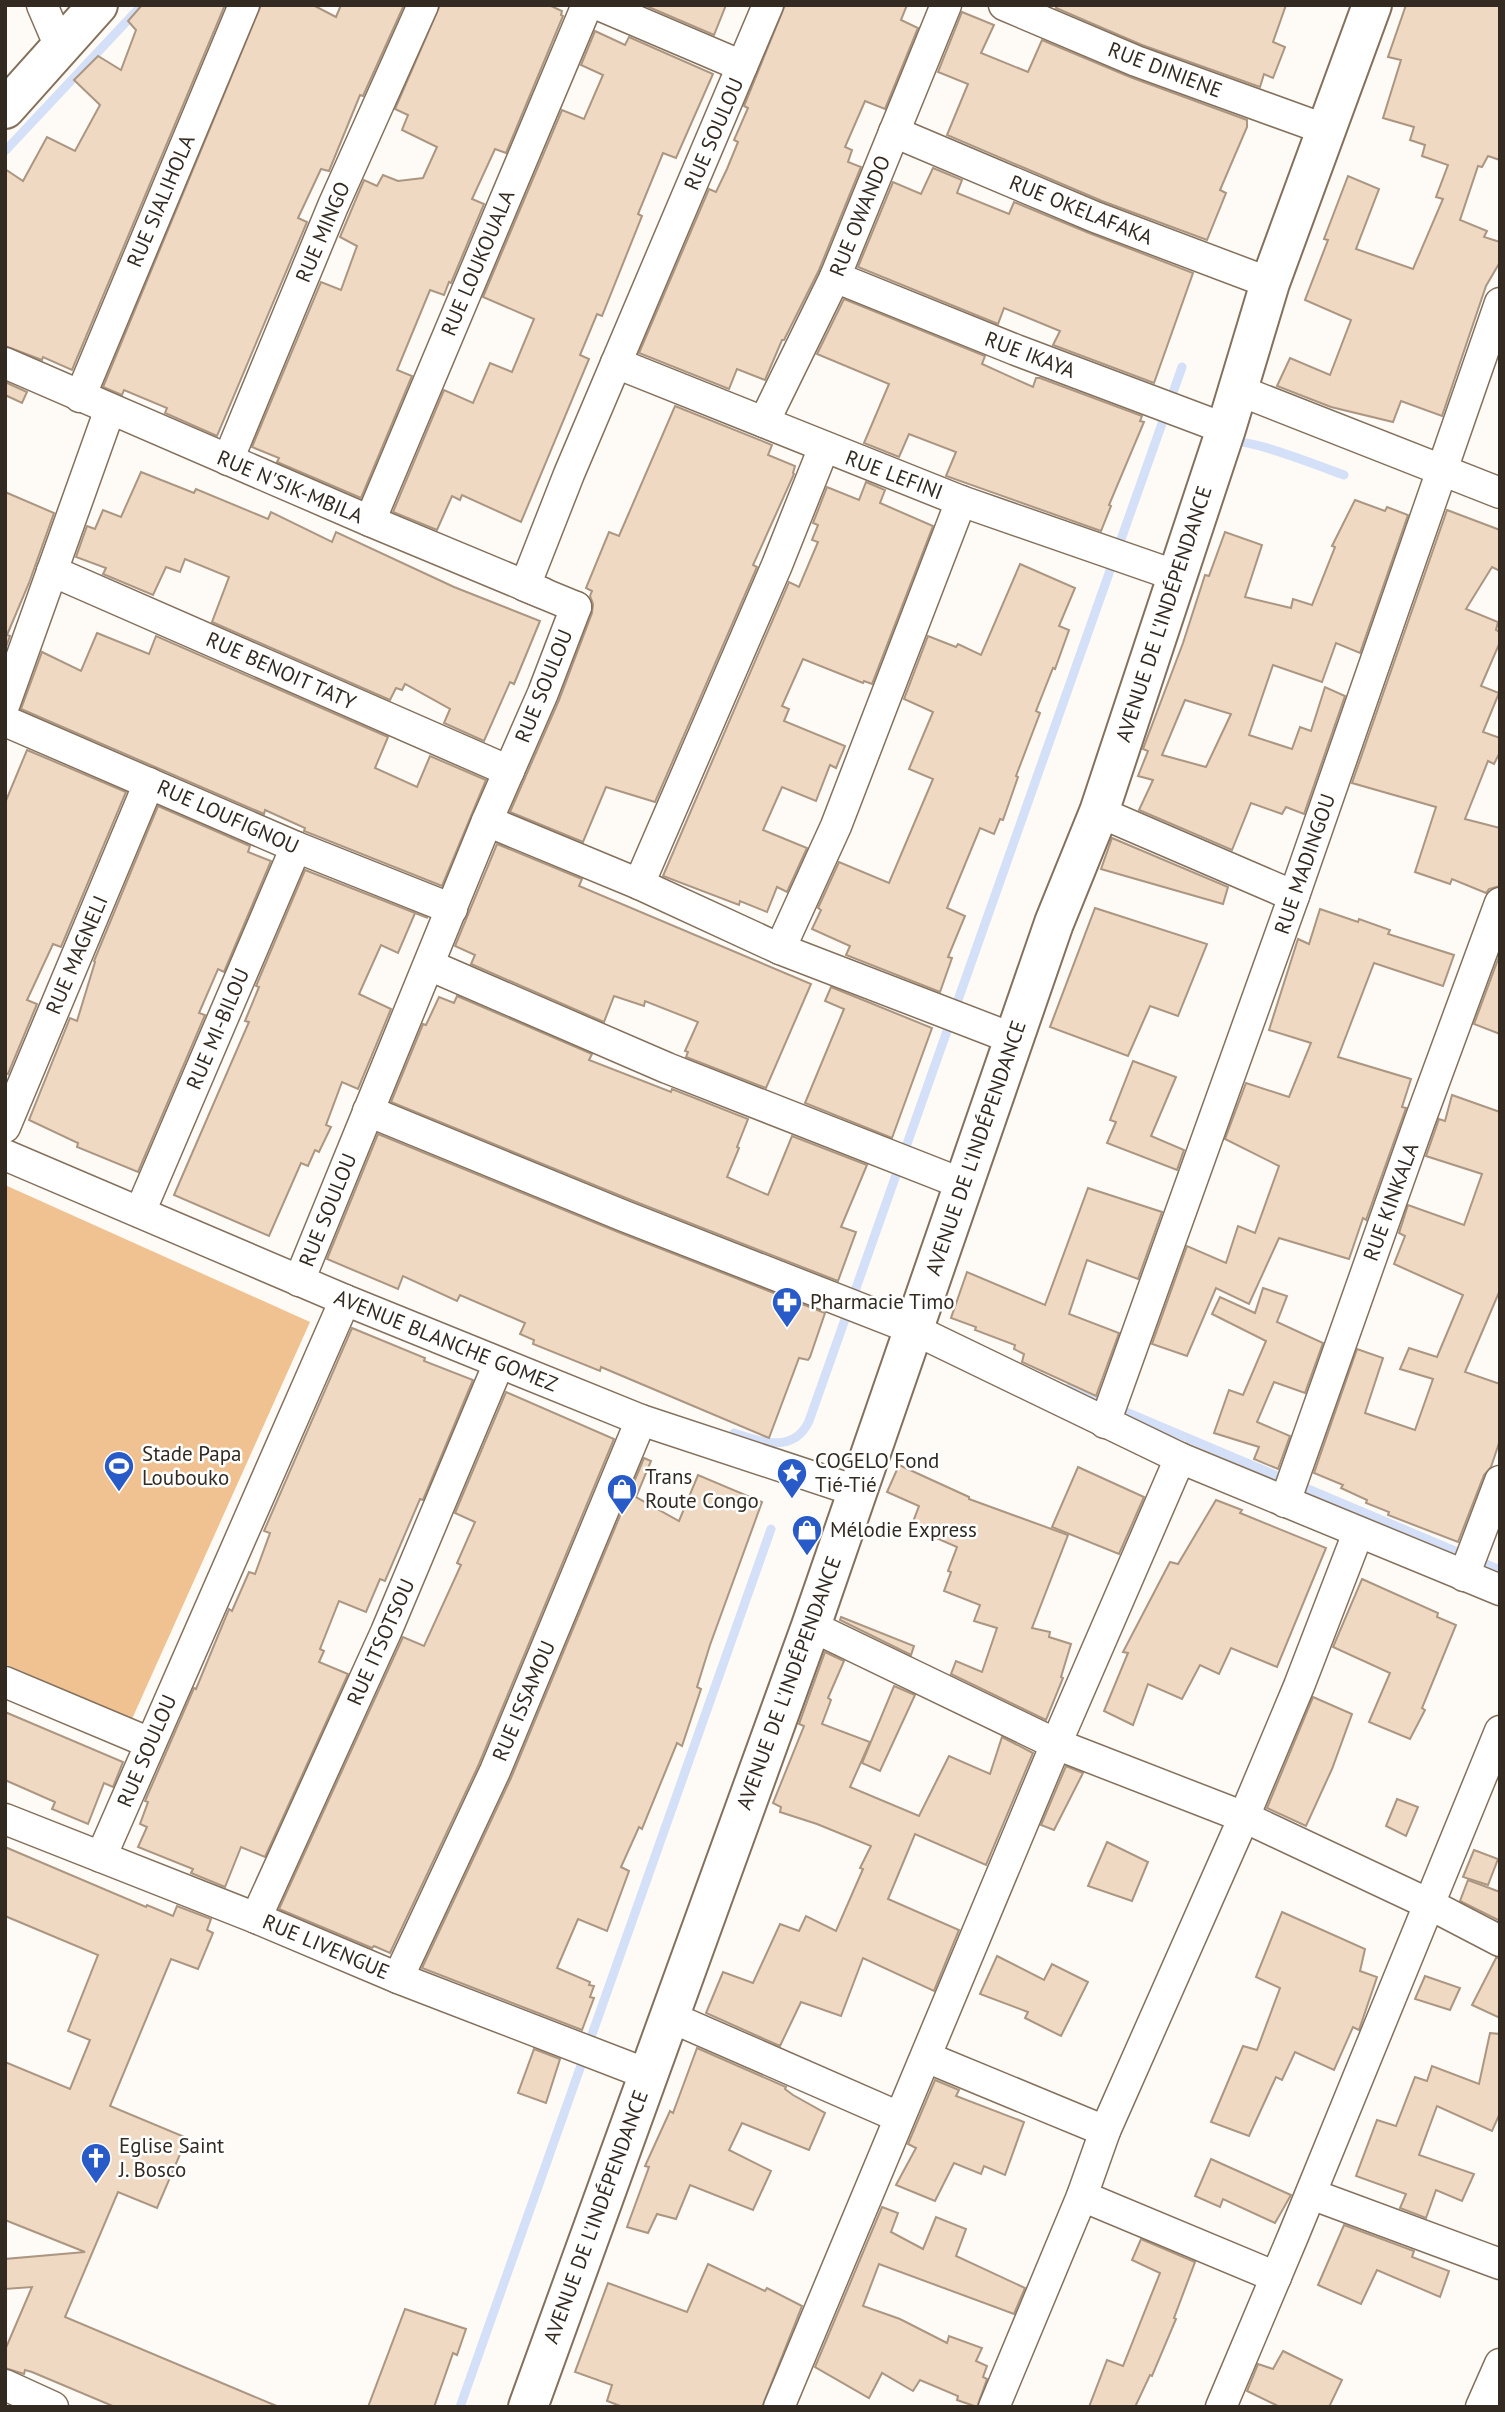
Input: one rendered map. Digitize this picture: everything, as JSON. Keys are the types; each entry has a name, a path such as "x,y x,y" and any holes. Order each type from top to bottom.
{"street":[{"path":"42,5 60,47"},
{"path":"5,109 98,5"},
{"name":"RUE SIALIHOLA","path":"80,397 244,5"},
{"name":"RUE MINGO","path":"228,460 333,206 423,5"},
{"name":"RUE LOUKOUALA","path":"370,522 587,5"},
{"path":"598,5 742,66"},
{"name":"RUE SOULOU","path":"299,1280 576,607 525,586 768,5"},
{"name":"RUE OWANDO","path":"764,422 835,277 946,5"},
{"name":"RUE DINIENE","path":"1004,5 1136,61 1327,130"},
{"name":"AVENUE DE L'INDÉPENDANCE","path":"536,2404 647,2074 811,1626 1054,923 1099,812 1226,429 1270,283 1372,5"},
{"name":"RUE OKELAFAKA","path":"894,132 1095,217 1270,283"},
{"name":"RUE IKAYA","path":"835,277 1016,350 1226,429"},
{"name":"RUE MADINGOU","path":"1105,1423 1294,896 1500,303"},
{"name":"RUE N'SIK-MBILA","path":"5,363 370,522 576,607"},
{"name":"RUE LEFINI","path":"616,363 961,501 1177,576"},
{"path":"1238,390 1500,493"},
{"path":"5,704 110,409"},
{"path":"639,884 777,565 824,447"},
{"path":"780,949 836,826 961,501"},
{"name":"RUE BENOIT TATY","path":"52,571 509,771"},
{"name":"RUE LOUFIGNOU","path":"5,721 296,847 452,909"},
{"name":"RUE MAGNELI","path":"5,1127 149,783"},
{"path":"1099,812 1294,896"},
{"path":"487,821 639,884 780,949 1014,1039"},
{"name":"RUE MI-BILOU","path":"140,1212 296,847"},
{"name":"RUE KINKALA","path":"1284,1502 1500,903"},
{"path":"429,965 667,1068 963,1184"},
{"path":"368,1111 624,1216 914,1329 1180,1458 1500,1590"},
{"name":"AVENUE BLANCHE GOMEZ","path":"5,1155 345,1300 641,1420 856,1491"},
{"name":"RUE SOULOU","path":"102,1857 345,1300"},
{"name":"RUE ITSOTSOU","path":"256,1918 386,1632 499,1363"},
{"name":"RUE ISSAMOU","path":"398,1978 504,1749 641,1420"},
{"path":"779,2407 1056,1744 1180,1458"},
{"path":"1464,1576 1500,1481"},
{"path":"994,2407 1082,2196 1105,2131 1244,1817 1299,1685 1358,1533"},
{"path":"811,1626 1056,1744 1244,1817 1429,1904 1500,1941"},
{"path":"5,1682 150,1743"},
{"path":"1229,2404 1276,2277 1500,1731"},
{"name":"RUE LIVENGUE","path":"5,1819 256,1918 398,1978 647,2074"},
{"path":"668,2016 899,2117"},
{"path":"926,2057 1105,2131"},
{"path":"1311,2194 1500,2264"},
{"path":"1082,2196 1276,2277"},
{"path":"1481,2407 1500,2364"},
{"path":"5,2385 53,2407"}],"shaded area":[{"name":"Stade Papa Loubouko","path":"5,1185 310,1322 132,1719 5,1664"}],"building":[{"path":"142,5 225,5 72,370 43,357 42,360 5,346 5,169 23,181 47,137 75,151 100,105 74,80 98,56 121,70 136,30 128,21"},
{"path":"261,5 313,5 336,17 341,5 404,5 363,96 360,95 329,171 321,169 298,218 307,222 217,436 165,413 167,408 124,390 122,395 103,387"},
{"path":"440,5 549,5 562,11 563,16 506,153 495,149 472,199 484,204 451,283 449,282 444,295 430,290 397,370 412,376 361,498 277,462 279,458 252,447 321,282 341,290 357,246 340,237 364,180 377,186 383,175 398,181 423,178 437,147 402,130 408,115 395,109"},
{"path":"644,5 726,5 714,35"},
{"path":"785,5 907,5 901,20 918,28 885,109 865,101 845,147 852,150 848,162 861,167 819,270 782,340 765,380 737,369 729,389 639,353 709,189 716,192 727,169 738,142 734,140 748,108 744,106"},
{"path":"1057,5 1286,5 1273,42 1285,47 1273,78 1264,74 1260,87 1142,45 1056,8"},
{"path":"1406,5 1500,5 1500,160 1488,156 1482,167 1478,166 1460,220 1487,231 1484,237 1500,242 1500,262 1486,286 1442,416 1401,401 1393,422 1331,407 1277,386 1290,358 1330,375 1351,320 1305,300 1348,176 1379,189 1356,249 1413,269 1443,199 1436,197 1448,165 1422,156 1425,145 1410,140 1414,127 1383,118 1401,60 1388,57"},
{"path":"962,12 994,25 981,53 1028,72 1042,40 1130,77 1247,120 1247,127 1220,190 1226,193 1207,240 1102,201 947,135 968,84 938,72"},
{"path":"595,31 625,45 629,37 713,74 676,158 663,153 638,214 642,216 602,316 597,314 580,355 589,359 521,522 462,495 460,500 452,496 437,530 393,512 444,390 473,403 490,363 512,372 534,319 483,297 562,110 584,119 603,75 581,65"},
{"path":"933,168 962,180 957,193 1009,214 1014,202 1193,273 1154,383 1053,345 1060,331 1004,308 998,324 858,267 893,182 921,194"},
{"path":"844,299 985,356 982,364 1033,387 1036,378 1040,378 1142,416 1140,421 1144,422 1101,531 946,476 956,452 909,434 899,457 864,443 889,384 817,354"},
{"path":"5,382 27,392 22,403 5,395"},
{"path":"675,406 772,445 768,455 795,466 794,474 753,565 757,567 655,802 606,787 583,842 510,812 559,700 592,613 592,591 586,588 609,532 619,536"},
{"path":"141,472 194,493 196,489 268,519 271,512 332,542 336,532 454,587 540,621 514,684 510,682 484,741 444,723 450,709 405,684 402,690 396,688 390,700 212,622 229,577 185,559 180,572 166,567 153,595 103,574 106,568 76,557 87,526 95,529 103,510 121,517"},
{"path":"866,482 885,490 880,503 933,526 872,684 863,683 803,659 782,706 789,709 784,721 845,746 836,768 830,765 816,801 782,787 763,830 807,848 787,892 777,887 767,912 740,901 739,905 663,876 789,582 799,587 818,542 812,540 818,525 813,523 827,487 859,500"},
{"path":"5,492 54,513 7,635 10,636 5,650"},
{"path":"1355,500 1385,511 1387,507 1408,515 1360,653 1336,643 1322,682 1273,665 1249,735 1292,749 1300,727 1311,731 1325,687 1345,696 1304,814 1286,807 1282,814 1251,803 1232,850 1139,810 1153,780 1138,776 1148,751 1143,749 1183,643 1205,575 1209,576 1225,532 1262,545 1245,597 1291,608 1293,599 1312,605 1335,547 1332,546","holes":["1185,700 1231,714 1206,767 1162,755"]},
{"path":"1447,510 1500,530 1500,571 1492,567 1466,609 1498,622 1496,630 1500,632 1500,642 1481,686 1499,693 1483,732 1500,738 1500,752 1494,764 1488,761 1465,819 1500,828 1500,886 1489,889 1486,893 1452,879 1450,884 1415,872 1436,807 1352,783"},
{"path":"1020,564 1075,588 1059,626 1069,630 1036,711 1040,713 1003,820 1000,819 994,834 980,828 947,908 965,916 948,957 952,958 940,992 846,955 850,946 812,929 821,910 818,908 839,862 889,883 933,779 909,769 933,712 904,699 928,636 956,647 958,644 981,655"},
{"path":"97,633 149,654 156,636 388,737 375,768 417,787 430,756 486,780 442,886 304,831 305,828 265,810 264,814 21,709 42,652 81,671"},
{"path":"27,750 126,792 61,947 53,944 27,1000 37,1004 8,1074 5,1073 5,803"},
{"path":"158,806 250,846 248,852 271,861 224,972 218,969 199,1013 205,1015 138,1172 77,1147 78,1143 29,1120 70,1018 77,1021 94,961"},
{"path":"1112,838 1228,887 1223,904 1101,869"},
{"path":"497,844 582,879 579,886 811,984 766,1088 686,1057 688,1052 685,1051 698,1022 645,1001 644,1006 614,996 604,1022 471,964 475,955 455,946"},
{"path":"305,870 428,918 415,913 398,953 381,945 359,994 391,1009 358,1089 342,1082 326,1125 331,1127 319,1152 315,1150 308,1166 301,1163 269,1236 174,1195 249,1022 245,1021 259,987 256,986"},
{"path":"1095,908 1207,944 1178,1016 1150,1006 1128,1056 1050,1027"},
{"path":"1320,909 1358,922 1359,919 1390,930 1388,934 1454,955 1443,986 1374,963 1338,1057 1411,1079 1402,1107 1406,1108 1366,1220 1363,1218 1349,1259 1279,1238 1249,1304 1216,1288 1187,1356 1152,1344 1187,1246 1226,1263 1238,1226 1255,1233 1279,1166 1225,1139 1246,1083 1289,1097 1311,1043 1269,1030 1298,939 1309,944"},
{"path":"1500,954 1500,1034 1474,1024"},
{"path":"831,987 932,1028 892,1138 805,1103 844,1009 825,1001"},
{"path":"457,996 592,1054 589,1060 748,1119 727,1177 768,1195 792,1136 867,1165 841,1227 856,1232 838,1281 391,1102 423,1024 426,1025 439,997 454,1003"},
{"path":"1133,1061 1176,1077 1151,1136 1184,1150 1177,1170 1107,1143 1116,1122 1110,1120"},
{"path":"1452,1095 1500,1112 1500,1290 1465,1372 1500,1384 1500,1440 1458,1542 1388,1515 1389,1512 1366,1503 1367,1500 1341,1488 1343,1485 1314,1473 1357,1349 1383,1358 1365,1413 1415,1430 1433,1379 1400,1369 1409,1348 1437,1357 1463,1295 1394,1264 1405,1236 1399,1233 1408,1205 1464,1225 1482,1174 1426,1156 1439,1119 1445,1121"},
{"path":"378,1134 825,1313 810,1357 808,1360 799,1358 769,1438 601,1367 600,1371 533,1344 534,1340 520,1334 525,1323 460,1295 457,1301 403,1276 398,1289 327,1259"},
{"path":"1088,1188 1162,1212 1138,1279 1087,1260 1069,1314 1119,1333 1096,1396 1022,1362 1024,1354 1014,1349 1015,1345 951,1318 967,1272 1045,1305"},
{"path":"1263,1288 1287,1296 1277,1322 1323,1343 1305,1393 1274,1382 1257,1422 1290,1436 1278,1469 1254,1459 1259,1447 1214,1433 1229,1390 1243,1395 1266,1341 1212,1314 1220,1297 1255,1313"},
{"path":"352,1328 473,1380 423,1500 420,1499 385,1581 380,1579 366,1612 339,1601 320,1649 324,1651 319,1662 348,1674 265,1857 241,1847 225,1887 191,1873 193,1869 138,1847 147,1827 140,1824 148,1802 145,1801 229,1609 232,1611 249,1572 255,1574 270,1533 264,1531"},
{"path":"506,1392 614,1439 479,1764 390,1953 279,1909 403,1637 424,1646 461,1565 457,1563 475,1522 455,1513"},
{"path":"644,1458 651,1461 636,1497 679,1521 698,1475 762,1502 710,1645 697,1687 701,1689 682,1746 677,1743 642,1829 639,1827 621,1867 629,1871 607,1931 578,1919 557,1968 594,1986 590,1997 594,1998 582,2030 422,1968 511,1778"},
{"path":"899,1465 969,1499 1068,1535 1032,1628 1050,1632 1049,1637 1071,1644 1061,1677 1063,1678 1046,1720 951,1674 956,1661 982,1672 997,1628 974,1621 980,1605 944,1591 957,1547 911,1527 919,1506 887,1492"},
{"path":"1078,1467 1144,1497 1119,1554 1052,1527"},
{"path":"1216,1500 1242,1510 1240,1513 1326,1548 1277,1667 1231,1648 1219,1674 1200,1665 1182,1699 1148,1684 1133,1725 1104,1711 1128,1653 1123,1652 1170,1562 1178,1564"},
{"path":"1362,1579 1438,1613 1437,1617 1456,1625 1422,1708 1425,1710 1410,1739 1369,1722 1390,1673 1333,1647"},
{"path":"841,1617 914,1646 911,1655 840,1620"},
{"path":"825,1652 844,1661 828,1698 831,1700 822,1724 870,1742 850,1787 919,1816 949,1756 990,1774 1002,1737 1033,1753 986,1865 915,1834 888,1899 959,1930 934,1991 863,1958 841,2016 801,2002 780,2046 706,2013 723,1972 753,1983 780,1924 799,1931 806,1916 836,1931 871,1846 780,1812 781,1807 773,1803 804,1726 799,1724"},
{"path":"894,1686 915,1695 880,1771 862,1763"},
{"path":"1313,1697 1352,1714 1332,1769 1306,1826 1267,1808"},
{"path":"5,1712 123,1762 113,1787 104,1783 88,1824 52,1809 55,1802 5,1780"},
{"path":"1066,1766 1083,1773 1054,1830 1041,1825"},
{"path":"1397,1799 1418,1807 1406,1836 1386,1826"},
{"path":"1107,1842 1148,1862 1132,1901 1088,1886"},
{"path":"5,1847 146,1907 147,1905 173,1916 177,1906 211,1919 207,1930 213,1933 198,1969 171,1959 110,2106 187,2138 157,2208 118,2192 65,2317 279,2407 115,2407 32,2372 25,2370 24,2374 5,2368 5,2350 32,2287 5,2289 5,2259 85,2252 5,2220 5,2062 70,2089 90,2040 68,2031 98,1955 5,1916"},
{"path":"1474,1850 1498,1859 1488,1885 1463,1877"},
{"path":"1468,1880 1500,1892 1500,1921 1460,1901"},
{"path":"1282,1912 1365,1949 1360,1971 1377,1977 1359,2030 1353,2027 1334,2070 1295,2052 1282,2080 1276,2077 1249,2136 1211,2122 1243,2046 1257,2050 1280,1988 1256,1977"},
{"path":"997,1956 1044,1980 1052,1964 1088,1982 1061,2036 1025,2018 1028,2012 980,1994"},
{"path":"1496,1958 1500,1958 1500,2018 1472,2005"},
{"path":"1425,1976 1460,1988 1450,2010 1415,1999"},
{"path":"1490,2033 1500,2034 1500,2113 1492,2131 1437,2106 1419,2155 1474,2174 1462,2201 1436,2190 1426,2218 1400,2208 1406,2194 1356,2176 1377,2120 1396,2126 1415,2077 1427,2081 1432,2066 1479,2084"},
{"path":"697,2048 786,2087 793,2095 825,2113 809,2150 742,2123 729,2150 771,2171 753,2210 690,2185 676,2219 657,2214 648,2233 627,2227 649,2167 645,2166 670,2111 673,2113"},
{"path":"534,2049 560,2059 546,2103 518,2093"},
{"path":"935,2080 959,2090 956,2096 1024,2122 1005,2175 984,2166 981,2174 954,2163 935,2201 896,2185 916,2148 908,2144"},
{"path":"1211,2159 1291,2195 1275,2223 1223,2199 1220,2207 1195,2196"},
{"path":"882,2207 898,2213 891,2232 923,2249 936,2217 966,2229 956,2256 1025,2288 1014,2314 879,2264 863,2306 900,2319 947,2343 949,2336 982,2348 976,2361 987,2366 983,2377 987,2379 977,2407 957,2400 958,2396 920,2380 913,2391 882,2373 869,2398 815,2367"},
{"path":"1344,2225 1414,2251 1412,2257 1449,2271 1440,2297 1377,2270 1361,2304 1318,2285"},
{"path":"1141,2239 1195,2262 1174,2318 1176,2319 1152,2376 1150,2375 1135,2407 1089,2407 1107,2360 1123,2366 1160,2273 1132,2260"},
{"path":"708,2264 765,2291 767,2288 802,2306 762,2407 623,2407 607,2401 612,2385 575,2372 608,2283 687,2312"},
{"path":"405,2309 466,2329 457,2355 453,2353 434,2407 368,2407"},
{"path":"1283,2351 1342,2380 1329,2407 1280,2407 1247,2391 1258,2364 1273,2369"}],"waterway":[{"path":"5,151 142,5"},
{"path":"734,1433 766,1442 786,1442 803,1431 809,1421 1182,367"},
{"path":"1233,443 1253,444 1344,475"},
{"path":"1069,1388 1500,1570"},
{"path":"460,2407 771,1529"}],"place":[{"name":"Pharmacie Timo","path":"787,1329"},
{"name":"Stade Papa Loubouko","path":"119,1493"},
{"name":"COGELO Fond Tié-Tié","path":"792,1500"},
{"name":"Trans Route Congo","path":"622,1516"},
{"name":"Mélodie Express","path":"807,1557"},
{"name":"Eglise Saint J. Bosco","path":"96,2185"}]}
